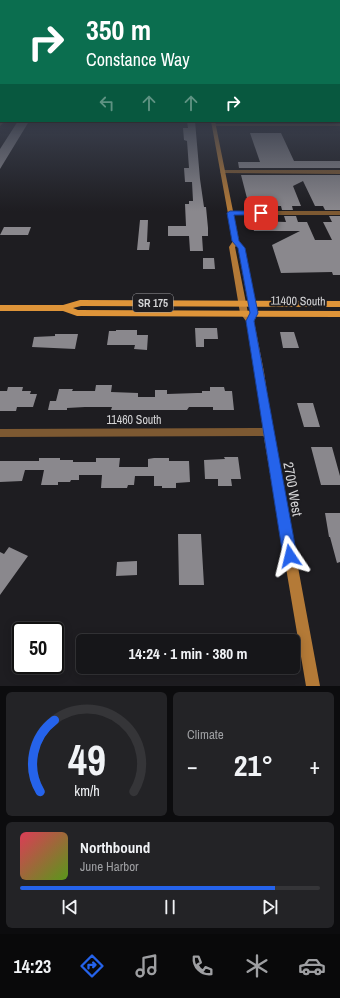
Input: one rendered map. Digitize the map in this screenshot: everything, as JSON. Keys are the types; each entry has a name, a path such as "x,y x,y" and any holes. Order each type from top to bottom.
{"main road":[{"name":"2700 West","path":"218,147 236,241 241,248 252,302 252,317 268,432 313,686"},
{"name":"2700 West","path":"236,241 232,247 244,313"},
{"name":"11400 South","path":"0,308 64,308 80,303 252,302 340,304"},
{"name":"11400 South","path":"64,308 77,313 244,313 252,317 340,314"}],"street":[{"path":"223,172 340,172"},
{"path":"230,213 340,213"},
{"name":"11460 South","path":"0,433 268,432"}],"building":[{"path":"1,147 13,147 0,169"},
{"path":"187,147 197,147 200,179 204,207 206,207 208,228 208,236 202,236 203,251 190,251 189,236 168,236 168,226 186,226 185,204 189,204 189,201 193,201 192,182 185,182 184,168 189,168"},
{"path":"255,147 288,147 294,161 340,161 340,168 239,168 238,162 260,162"},
{"path":"241,175 340,175 340,210 325,210 323,206 315,206 303,181 293,186 301,206 292,206 293,210 282,210 281,206 249,206"},
{"path":"284,216 296,216 298,222 307,222 315,240 332,240 323,222 332,222 329,216 340,216 340,275 333,275 332,272 281,273 272,245 300,231 254,231 251,221 286,222"},
{"path":"140,220 148,220 147,242 150,242 149,250 137,250"},
{"path":"4,227 31,227 28,235 0,235"},
{"path":"203,258 214,258 215,269 203,269"},
{"path":"195,328 217,328 218,339 204,339 204,347 196,347"},
{"path":"137,330 137,335 148,335 147,350 134,349 135,345 107,345 109,331"},
{"path":"280,332 294,332 299,348 283,348"},
{"path":"55,334 78,334 75,349 32,347 34,337 55,336"},
{"path":"96,385 112,385 111,392 138,393 138,397 155,397 155,390 167,390 167,394 202,393 202,391 210,391 210,387 224,387 225,391 232,391 234,410 213,410 213,407 189,407 187,410 111,410 112,407 85,407 67,408 67,410 48,410 50,401 56,401 59,389 73,389 72,391 95,391"},
{"path":"8,387 23,387 22,391 31,391 30,394 37,394 33,407 17,407 16,411 0,411 0,391 7,391"},
{"path":"297,403 313,403 320,427 304,427"},
{"path":"311,447 332,447 340,476 340,485 321,485"},
{"path":"224,457 238,457 241,479 231,479 232,486 218,486 218,479 205,479 204,460 225,459"},
{"path":"39,458 60,458 60,460 73,460 73,462 96,462 96,458 120,458 119,467 148,467 148,459 154,458 169,458 169,461 189,461 190,482 176,483 176,488 162,488 162,486 154,486 154,476 135,476 134,485 128,485 127,488 101,488 102,475 79,475 79,480 58,482 58,485 41,485 44,470 25,470 22,481 0,482 0,461 39,461"},
{"path":"325,513 340,513 340,562 337,563 329,537"},
{"path":"178,534 201,534 204,585 179,585"},
{"path":"9,547 28,556 0,595 0,552 4,554"},
{"path":"137,561 137,575 116,576 117,562"}],"route":[{"path":"261,213 230,213 236,241 241,248 254,313 250,321 260,372 262,397 290,556"}]}
